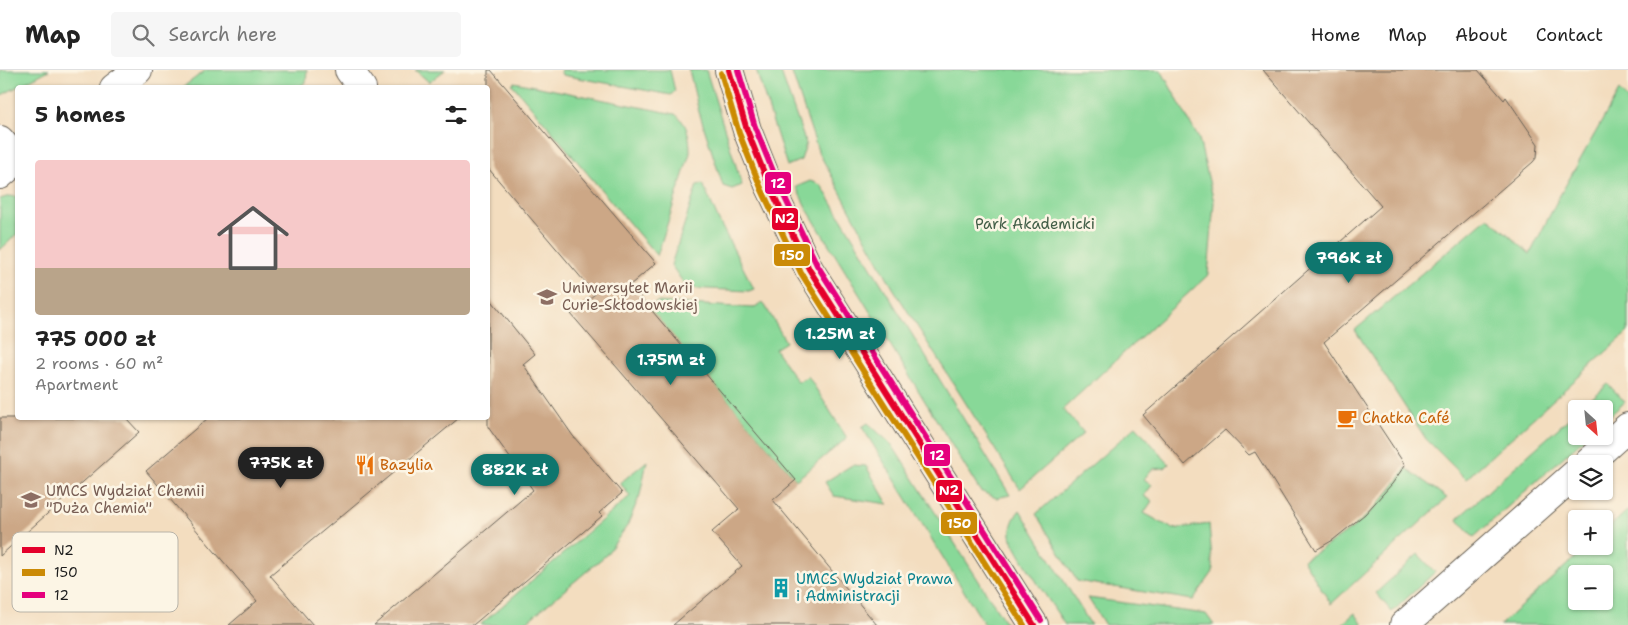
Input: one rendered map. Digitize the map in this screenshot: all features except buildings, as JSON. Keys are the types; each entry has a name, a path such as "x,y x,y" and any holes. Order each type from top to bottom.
{"main road":[{"path":"118,85 138,70"},
{"path":"349,70 360,85"},
{"path":"729,70 748,130 769,185 809,269 1034,625"},
{"path":"0,140 15,158"},
{"path":"0,175 15,162"},
{"path":"1597,455 1628,427"},
{"path":"1404,625 1568,480"}],"green space":[{"path":"0,70 49,70 21,85 15,85 15,88 0,96"},
{"path":"206,70 307,70 306,82 302,85 186,85"},
{"path":"415,70 445,70 429,82"},
{"path":"560,70 670,70 675,91 671,95 562,75"},
{"path":"689,70 706,70 742,185 732,189 723,186 699,112"},
{"path":"756,70 780,70 806,144 801,160 787,166"},
{"name":"Park Akademicki","path":"791,70 1161,70 1199,139 1214,202 1208,275 1063,409 1084,433 1020,489 893,288 818,151"},
{"path":"514,82 675,114 683,122 689,136 690,153 657,256 512,84"},
{"path":"1619,91 1628,100 1628,332 1466,479 1426,439 1355,330 1488,217 1530,254 1559,197"},
{"path":"810,181 821,185 1010,495 996,498 980,491 807,209 796,187"},
{"path":"703,184 719,221 754,289 749,291 687,288 671,265 697,185"},
{"path":"15,197 15,236 0,250 0,199"},
{"path":"657,302 753,308 763,302 786,342 775,349 798,382 808,376 847,438 796,480 649,308"},
{"path":"1608,384 1625,402 1613,413 1613,400 1590,400"},
{"path":"1568,419 1568,445 1577,445 1474,537 1457,519"},
{"path":"868,423 892,445 1007,625 985,625 862,427"},
{"path":"1136,426 1169,464 1165,468 1152,469 1144,479 1152,485 1144,496 1152,501 1144,513 1173,529 1209,524 1213,572 1193,600 1077,581 1036,514"},
{"path":"647,461 640,495 627,526 606,555 523,625 480,625 630,496 620,483"},
{"path":"852,465 866,466 888,504 834,496 825,482"},
{"path":"1406,468 1447,498 1331,604 1303,560 1348,532 1373,510"},
{"path":"1020,510 1091,625 1065,625 1026,565 1011,535 1013,522"},
{"path":"1628,510 1628,625 1500,625 1578,555 1613,555 1613,524"},
{"path":"1418,554 1435,572 1392,612 1376,593"},
{"path":"1088,598 1206,614 1214,625 1105,625"},
{"path":"1355,613 1363,625 1341,625"}],"transit line":[{"name":"N2","path":"729,70 747,130 769,185 809,269 1034,625"},
{"name":"12","path":"738,70 755,127 777,181 817,265 1041,620"},
{"name":"150","path":"721,73 739,133 761,188 801,273 1024,625"}],"place":[{"name":"Uniwersytet Marii Curie-Skłodowskiej","path":"547,297"},
{"name":"Chatka Café","path":"1347,418"},
{"name":"Bazylia","path":"365,465"},
{"name":"UMCS Wydział Chemii \"Duża Chemia\"","path":"31,500"},
{"name":"UMCS Wydział Prawa i Administracji","path":"781,588"}]}
